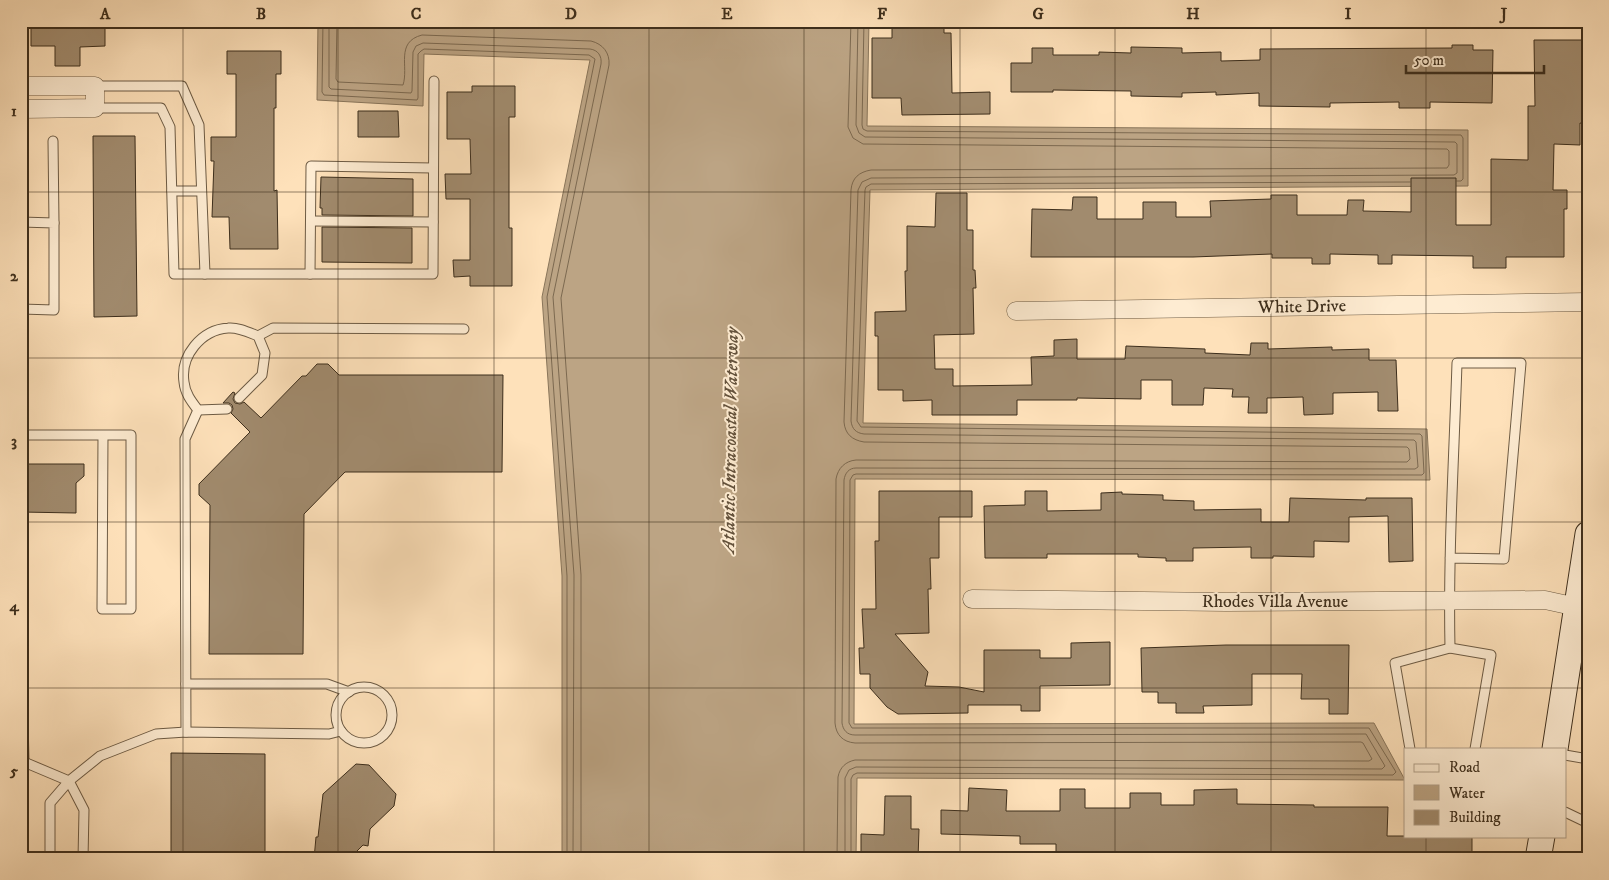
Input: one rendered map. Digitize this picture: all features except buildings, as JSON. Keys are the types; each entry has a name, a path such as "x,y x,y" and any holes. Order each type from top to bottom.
{"main road":[{"path":"1555,748 1588,534"},
{"path":"1538,859 1542,838"}],"street":[{"path":"21,86 95,86 95,108 21,109"},
{"name":"White Drive","path":"1016,311 1588,302"},
{"name":"Rhodes Villa Avenue","path":"972,598 1226,602 1545,600 1577,607"}],"lane":[{"path":"95,108 161,108 170,127 174,274 433,274 434,81"},
{"path":"95,86 182,86 199,125 205,274"},
{"path":"21,310 54,310 53,141"},
{"path":"310,274 311,166 433,168"},
{"path":"172,191 201,191"},
{"path":"311,221 433,222"},
{"path":"21,222 54,222"},
{"path":"198,410 188,397 184,382 184,367 190,352 200,340 213,332 228,328 243,330 258,336 265,353 262,375 239,398"},
{"path":"258,336 273,328 464,329"},
{"path":"1450,558 1504,559 1521,363 1457,363 1450,558 1450,648"},
{"path":"198,410 227,410"},
{"path":"186,732 186,439 198,410"},
{"path":"21,435 102,434 132,434 132,609 102,609 102,434"},
{"path":"1410,748 1395,663 1450,648 1491,655 1475,748"},
{"path":"186,684 327,684 349,692"},
{"path":"357,688 375,689 388,700 392,708 391,726 380,739 363,743 354,741 341,731 336,714 338,705 349,692 357,688"},
{"path":"21,720 23,720 22,762 69,782 84,810 83,859"},
{"path":"50,859 50,804 69,782 100,756 156,734 186,732 329,734 341,731"},
{"path":"1566,755 1588,759"},
{"path":"1566,812 1588,823"}],"water":[{"name":"Atlantic Intracoastal Waterway","path":"318,21 869,21 867,126 1468,130 1468,186 870,190 863,423 1427,429 1430,480 855,479 854,724 1374,723 1404,780 857,778 856,859 562,859 562,576 542,297 590,60 424,54 423,106 317,100"}]}
